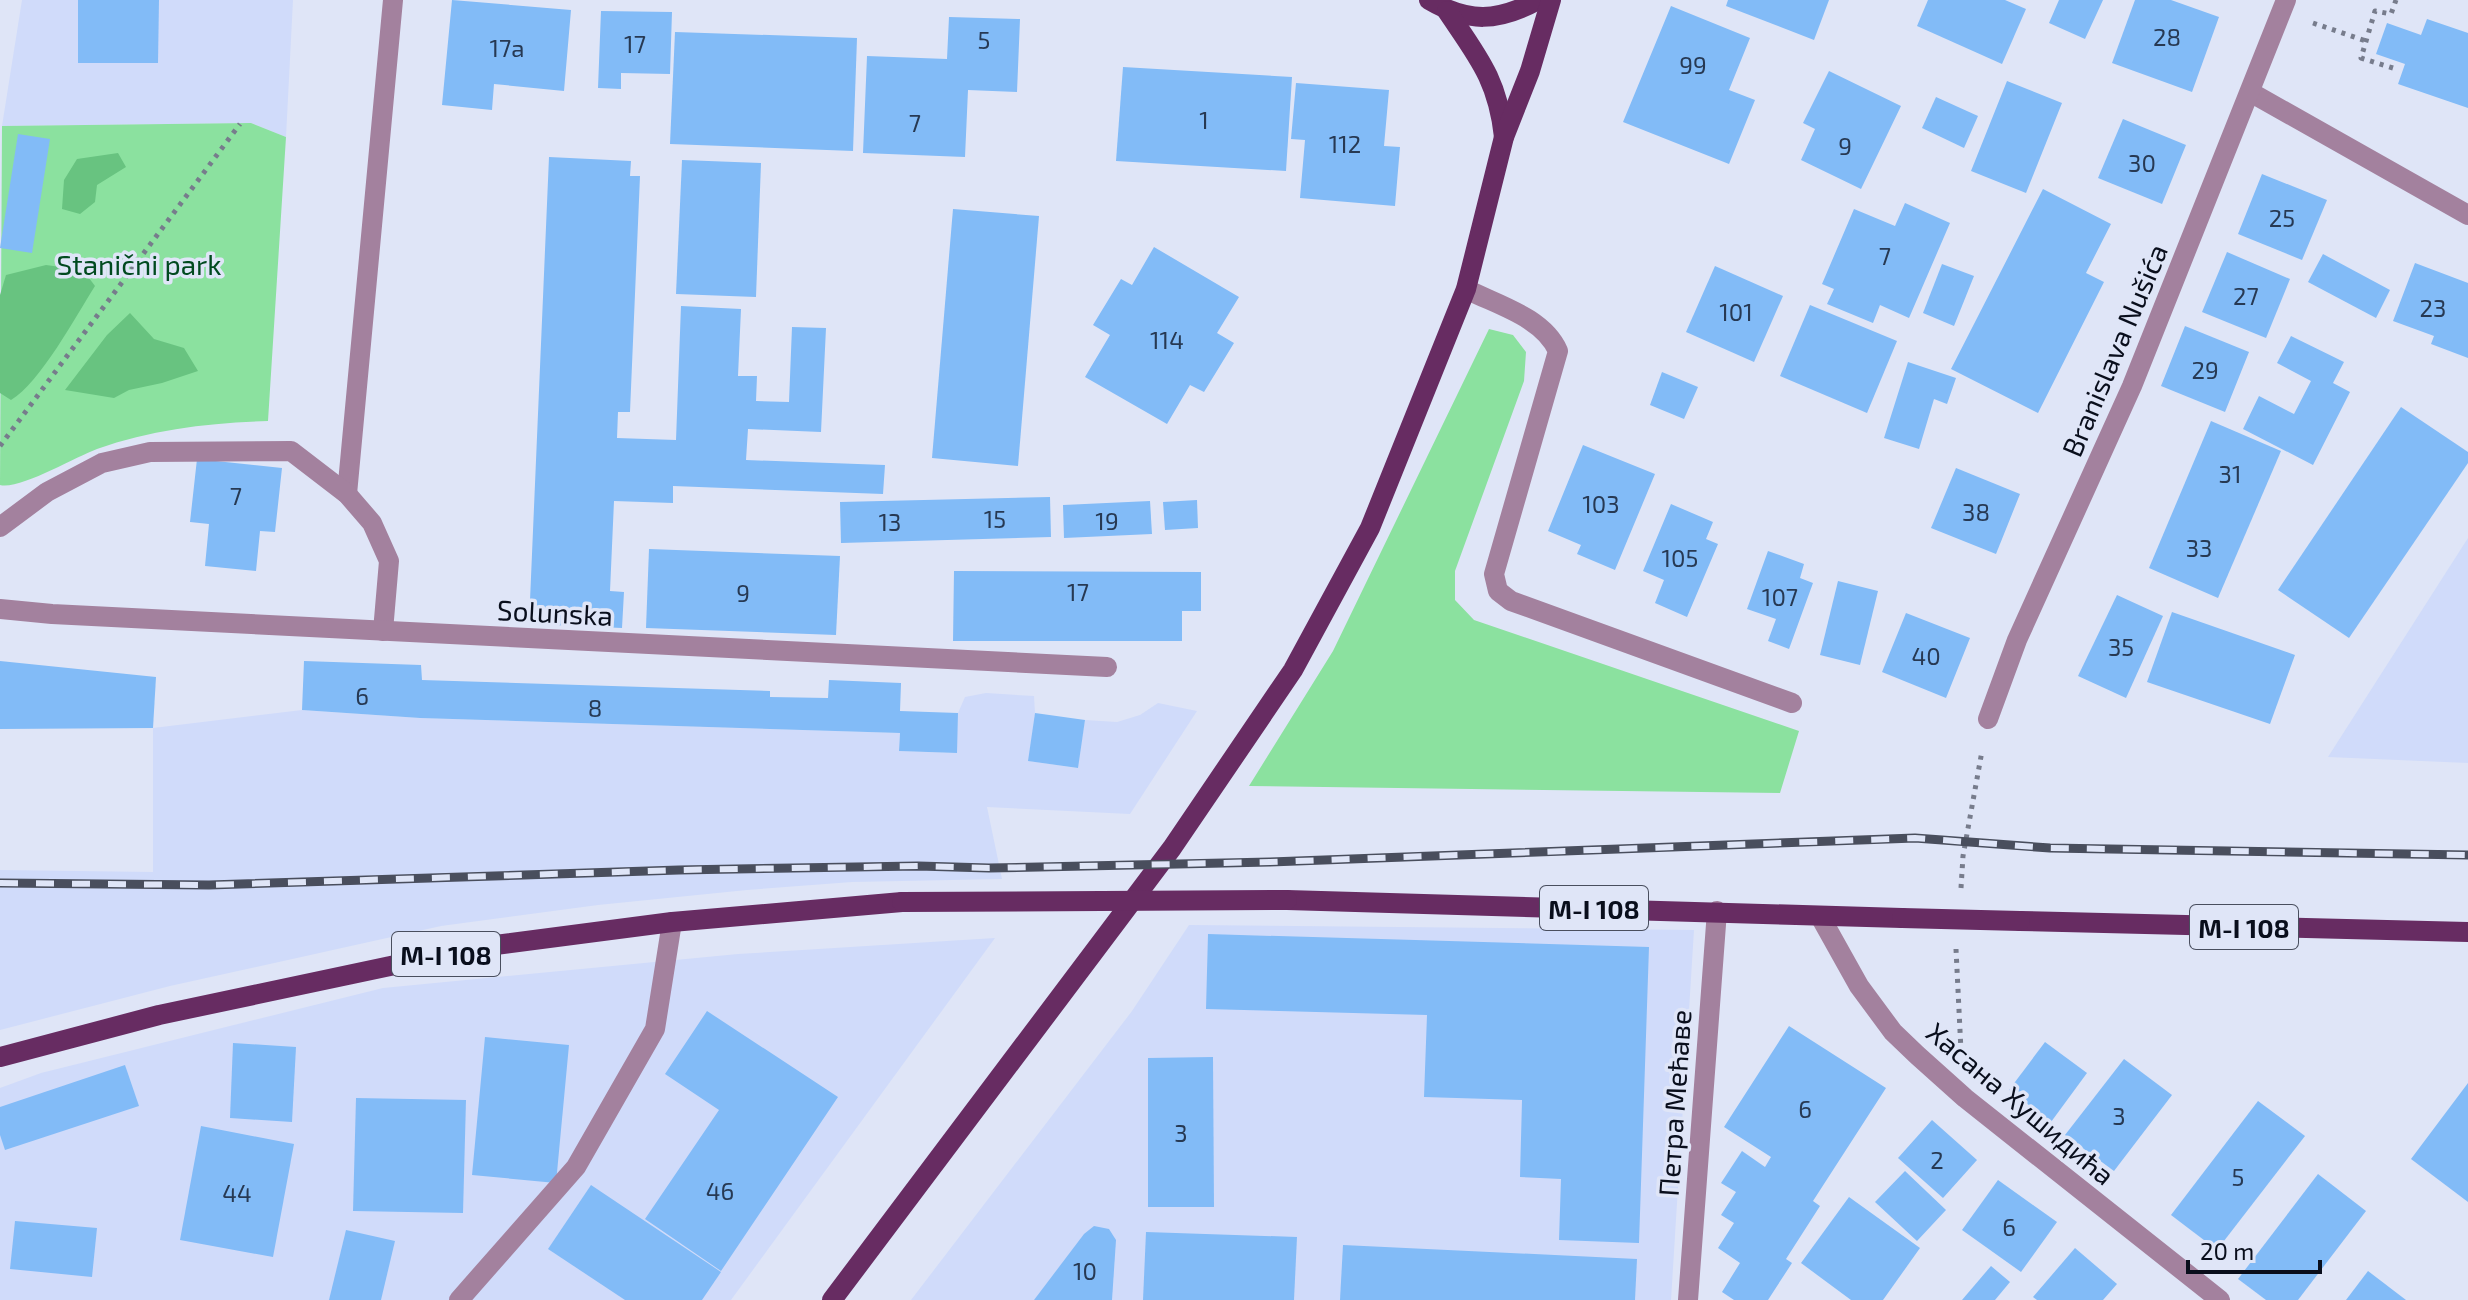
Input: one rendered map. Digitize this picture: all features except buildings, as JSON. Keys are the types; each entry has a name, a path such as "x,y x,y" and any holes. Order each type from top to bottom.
{"main road":[{"path":"1429,0 1447,11 1478,18 1518,11 1538,0"},
{"path":"832,1300 1172,848 1293,670 1370,528 1466,289 1504,137 1530,71 1551,0"},
{"path":"1447,11 1492,80 1504,137"},
{"name":"M-I 108","path":"0,1057 159,1015 480,947 672,922 902,902 1287,900 1717,911 1821,918 2468,932"}],"street":[{"path":"347,494 393,0"},
{"name":"Branislava Nušića","path":"1988,719 2017,640 2132,386 2283,3"},
{"path":"2250,92 2468,215"},
{"path":"1466,289 1541,326 1552,337 1558,351 1494,574 1498,591 1511,601 1792,703"},
{"path":"0,527 47,492 102,463 150,452 291,451 347,494 372,523 389,561 383,631"},
{"name":"Solunska","path":"0,609 1107,667"},
{"name":"Петра Мећаве","path":"1688,1300 1717,911"},
{"name":"Хасана Хушидића","path":"1821,918 1859,986 1893,1032 1965,1098 2220,1300"},
{"path":"459,1300 576,1167 655,1029 672,922"}],"path":[{"path":"2393,68 2361,58 2375,11 2391,14 2396,0"},
{"path":"2283,3 2366,41"},
{"path":"0,446 240,124"}],"shaded area":[{"path":"22,0 293,0 286,137 251,123 2,126"},
{"path":"2468,538 2468,763 2328,757"},
{"path":"986,693 1034,696 1029,761 1077,768 1085,720 1117,722 1140,715 1158,703 1197,711 1130,814 987,807 1002,879 852,882 747,890 598,905 441,926 170,986 0,1030 0,870 153,872 153,728 302,710 420,718 900,733 899,751 956,753 958,713 965,697"},
{"path":"1189,925 1694,930 1671,1300 911,1300 1132,1011"},
{"path":"995,938 731,1300 0,1300 0,1088 41,1073 383,988 738,954"}],"green space":[{"name":"Stanični park","path":"251,123 286,137 268,421 203,425 139,436 97,449 20,483 0,485 2,126"},
{"path":"118,153 126,167 97,185 95,202 80,214 62,209 64,180 77,159"},
{"path":"46,265 83,270 95,286 34,379 11,400 0,393 0,295 6,275"},
{"path":"130,313 154,339 184,348 198,371 129,390 114,398 65,390 107,335"},
{"path":"1489,329 1513,335 1526,352 1524,381 1455,571 1455,600 1474,620 1799,731 1780,793 1249,786 1333,651"}],"railway":[{"path":"0,883 209,885 679,870 1270,862 1915,838 2050,848 2468,855"}]}
